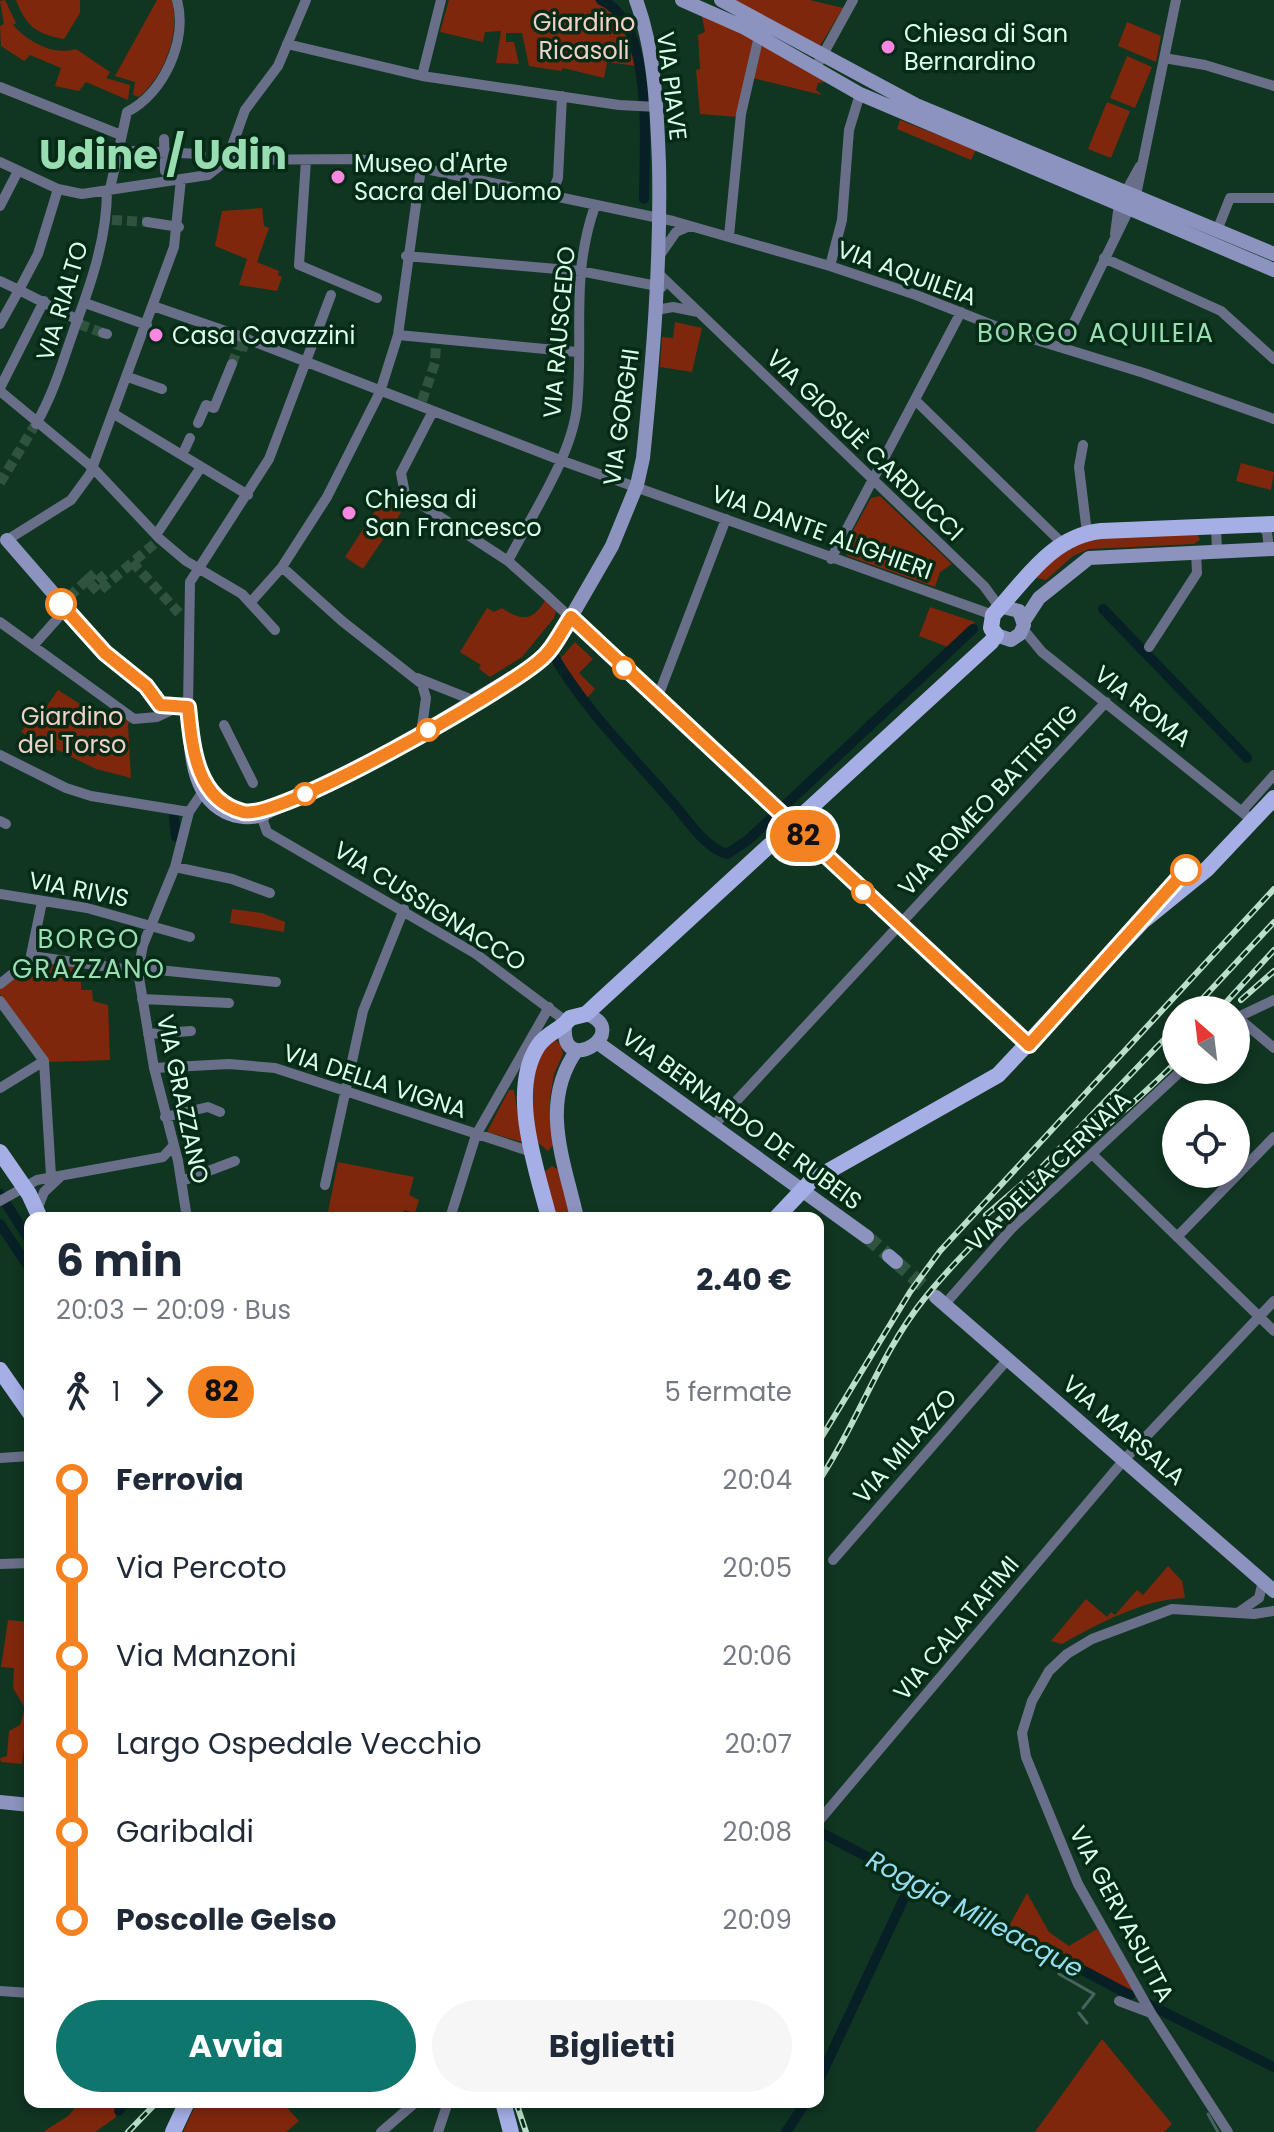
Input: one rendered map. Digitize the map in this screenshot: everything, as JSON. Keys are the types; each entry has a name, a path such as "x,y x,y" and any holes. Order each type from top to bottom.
{"main road":[{"path":"547,1212 526,1115 532,1059 547,1035 566,1025 575,1015 586,1014 787,821 996,635 991,628 999,610 1012,592 1062,543 1087,533 1267,524"},
{"path":"781,1212 803,1188 828,1172 976,1090 1029,1045 1143,921 1207,869 1247,816 1274,798"},
{"path":"0,1152 18,1189 36,1212"},
{"path":"0,1370 24,1404"},
{"path":"173,2132 184,2108"},
{"path":"505,2108 511,2132"}],"street":[{"name":"VIA RIALTO","path":"37,423 54,393 110,220 108,189 124,120 127,112 147,99 166,75 177,30 177,0"},
{"path":"0,162 58,189 92,194 208,175 227,160 245,110 271,78 306,0"},
{"path":"422,76 441,0"},
{"path":"682,0 916,105 982,140"},
{"path":"721,0 860,94 1128,200 1274,270"},
{"path":"818,63 853,0"},
{"path":"1062,347 1115,236 1140,166 1176,0"},
{"name":"VIA PIAVE","path":"638,1 660,218"},
{"path":"729,236 741,114 759,36"},
{"path":"287,44 422,76 647,107"},
{"path":"1164,58 1205,65 1274,86"},
{"path":"0,87 121,135"},
{"path":"830,266 842,220 849,130 860,94"},
{"path":"551,195 558,178 562,96"},
{"path":"164,139 165,171"},
{"path":"133,151 201,154"},
{"name":"VIA AQUILEIA","path":"227,160 357,159 421,168 660,218 830,266 1274,419"},
{"path":"306,160 299,265 377,298"},
{"path":"250,603 282,567 342,470 380,392 398,335 406,256 421,168"},
{"path":"0,206 18,171"},
{"path":"181,179 179,227 147,325 93,468 83,488 71,500 2,542 105,653 146,686 160,705 182,707"},
{"path":"0,324 38,254 58,189"},
{"path":"1218,228 1230,198 1274,198"},
{"path":"1128,200 1218,228 1274,254"},
{"name":"VIA RAUSCEDO","path":"508,561 560,460 577,408 580,271 595,206"},
{"name":"VIA GORGHI","path":"239,817 251,818 267,811 421,734 540,661 571,617 612,546 637,485 659,280 660,218"},
{"path":"147,222 179,227"},
{"path":"660,255 676,232 692,226"},
{"name":"VIA GIOSUÈ CARDUCCI","path":"406,256 659,280 700,313 984,586 999,610"},
{"path":"1104,258 1221,311 1274,359"},
{"path":"0,281 44,301 78,322"},
{"path":"239,817 207,793 194,759 182,707 188,590 197,568 269,459 331,295"},
{"path":"44,301 0,390 93,468 156,535 197,568 242,594 275,630"},
{"path":"85,303 147,325"},
{"name":"VIA DANTE ALIGHIERI","path":"153,306 380,392 420,404 432,413 637,485 831,559 999,610"},
{"path":"656,310 673,307 700,313"},
{"path":"831,559 961,312"},
{"path":"398,335 577,352"},
{"path":"251,349 271,349"},
{"path":"198,423 206,405 214,408 232,364"},
{"path":"128,377 162,389"},
{"path":"915,400 1062,543"},
{"path":"432,413 401,473 405,494 508,561 1029,1045"},
{"path":"114,414 248,495"},
{"path":"1083,445 1079,467 1087,533"},
{"path":"156,535 201,467"},
{"path":"657,699 726,519"},
{"path":"996,635 1011,640 1024,625 1033,603 1083,560 1272,549 1267,524"},
{"path":"1216,526 1217,551"},
{"path":"1149,647 1197,573 1196,552"},
{"path":"282,567 342,621 416,677 475,701"},
{"path":"33,646 66,609"},
{"path":"999,610 1019,611 1024,625"},
{"path":"0,622 134,719 157,717 182,707"},
{"name":"VIA ROMA","path":"1024,625 1042,652 1247,816"},
{"path":"416,677 426,701"},
{"path":"421,734 426,701 436,685"},
{"path":"426,701 448,691"},
{"name":"VIA ROMEO BATTISTIG","path":"714,1125 1106,702"},
{"path":"224,725 253,783"},
{"path":"0,755 66,788 91,796 191,809"},
{"path":"1247,816 1272,782"},
{"path":"207,793 247,813 267,811 263,821 267,832"},
{"name":"VIA GRAZZANO","path":"186,1212 182,1181 154,1068 139,969 149,925 175,867 191,809 207,793"},
{"name":"VIA CUSSIGNACCO","path":"239,817 404,909 476,954 549,1007 566,1025"},
{"path":"175,867 232,879 270,893"},
{"name":"VIA RIVIS","path":"0,894 87,908 190,937"},
{"path":"0,984 24,967 31,956 42,902"},
{"path":"325,1185 366,1000 404,909"},
{"path":"31,956 276,982"},
{"path":"142,999 229,1003"},
{"path":"1250,1011 1274,1000"},
{"path":"0,1001 44,1061 51,1176"},
{"path":"452,1212 476,1135 549,1007"},
{"path":"566,1025 566,1040 577,1050 588,1050 598,1043 600,1026 586,1014"},
{"path":"1250,1028 1274,1048"},
{"path":"148,1034 191,1031"},
{"name":"VIA BERNARDO DE RUBEIS","path":"598,1043 863,1234 825,1195 823,1183 828,1172"},
{"path":"576,1212 555,1115 559,1086 577,1050"},
{"path":"0,1088 44,1061"},
{"name":"VIA DELLA VIGNA","path":"154,1068 256,1065 532,1152"},
{"name":"VIA DELLA CERNAIA","path":"940,1301 1012,1228 1167,1084"},
{"path":"165,1117 208,1107 220,1112"},
{"path":"1177,1237 1273,1141"},
{"path":"0,1201 18,1189 51,1176 163,1157 173,1146"},
{"path":"1092,1154 1274,1331"},
{"path":"182,1181 235,1161"},
{"path":"39,1212 47,1187 65,1174"},
{"name":"VIA MARSALA","path":"940,1301 1268,1586"},
{"name":"VIA CALATAFIMI","path":"824,1815 1124,1460 1274,1301"},
{"name":"VIA MILAZZO","path":"833,1560 1008,1359"},
{"path":"0,1458 24,1456"},
{"path":"0,1564 24,1563"},
{"path":"1239,1612 1259,1598 1268,1586"},
{"name":"VIA GERVASUTTA","path":"1228,2132 1147,2006 1070,1869 1026,1757 1023,1724 1049,1671 1077,1647 1172,1609 1274,1611"},
{"path":"0,1802 24,1804"},
{"path":"0,1991 24,1993"},
{"path":"1119,2001 1147,2006"},
{"path":"381,2132 409,2108"},
{"path":"438,2132 446,2108"}],"green space":[{"path":"5,0 16,23 13,25 26,37 50,49 76,49 110,72 106,78 130,85 128,100 86,82 79,91 55,86 61,68 30,55 24,61 1,46 0,26 4,24 0,1"},
{"path":"16,0 80,0 80,13 64,39 33,27"},
{"path":"157,0 172,0 172,40 163,65 139,97 133,95 135,82 115,76"},
{"name":"Giardino Ricasoli","path":"449,0 594,0 618,18 636,66 607,62 604,78 563,68 561,71 529,66 522,33 506,33 506,42 514,42 519,64 496,63 501,31 485,32 483,42 440,32"},
{"path":"732,0 810,0 843,8 818,49"},
{"path":"701,12 757,38 738,117 700,114 696,70 700,69 698,35 705,32"},
{"path":"1127,22 1161,36 1156,62 1118,46"},
{"path":"762,45 825,82 818,83 816,90 822,95 753,78"},
{"path":"1127,56 1152,67 1135,108 1110,98"},
{"path":"1107,102 1130,111 1111,158 1088,149"},
{"path":"900,120 976,150 971,160 897,129"},
{"path":"262,208 264,226 269,228 257,262 279,271 278,275 282,277 277,291 239,285 247,259 215,246 222,211"},
{"path":"675,322 702,328 692,372 660,367 662,337 673,338"},
{"path":"1241,463 1274,472 1271,490 1236,481"},
{"path":"387,492 406,505 363,569 345,557"},
{"path":"880,496 952,564 940,572 935,587 847,556 845,545 871,498"},
{"path":"1133,535 1198,535 1200,540 1194,544 1089,549 1073,556 1046,580 1037,578 1049,561 1066,549 1087,541"},
{"path":"546,599 556,611 554,618 522,657 490,677 479,669 481,665 460,652 487,608 494,612 502,608 516,616 527,617 537,612"},
{"path":"930,607 975,622 948,647 919,636"},
{"path":"575,642 593,659 579,673 595,689 586,699 559,660"},
{"name":"Giardino del Torso","path":"58,690 107,721 116,707 131,719 128,725 131,778 96,769 21,732 38,710 42,713"},
{"path":"232,909 262,913 285,922 284,932 230,923"},
{"path":"40,960 81,968 81,990 92,990 93,1001 108,1005 110,1060 50,1062 44,1057 0,994 0,989"},
{"path":"555,1040 561,1044 563,1054 554,1074 550,1098 553,1145 548,1151 536,1141 530,1097 540,1050"},
{"path":"509,1090 514,1090 522,1142 487,1132"},
{"path":"338,1162 414,1177 409,1195 419,1200 415,1212 328,1212"},
{"path":"552,1166 559,1170 570,1212 553,1212 544,1172"},
{"path":"1168,1566 1182,1581 1185,1598 1137,1608 1062,1644 1051,1641 1086,1599 1107,1617 1111,1612 1115,1615 1137,1590 1143,1595"},
{"path":"8,1620 24,1621 24,1706 13,1688 14,1668 1,1667"},
{"path":"24,1711 22,1764 1,1762 0,1758 7,1756 9,1731 20,1725"},
{"path":"1027,1893 1049,1932 1069,1946 1097,1929 1133,1990 1131,1993 1008,1928"},
{"path":"1102,2039 1172,2124 1164,2132 1035,2132"},
{"path":"75,2108 120,2108 115,2118 95,2132 43,2132"},
{"path":"194,2108 287,2108 299,2121 286,2132 183,2132"}],"waterway":[{"path":"601,0 618,13 630,34 638,60 645,121 644,199"},
{"path":"1103,609 1247,758"},
{"path":"553,655 595,715 697,832 711,846 727,854 748,840 973,629"},
{"path":"174,817 176,837"},
{"path":"0,1194 24,1232"},
{"path":"0,1224 24,1260"},
{"name":"Roggia Milleacque","path":"824,1834 1130,1995"},
{"path":"824,2069 905,1896"},
{"path":"1059,1974 1094,1994 1083,2008"},
{"name":"Roggia Milleacque","path":"1144,2002 1274,2067"},
{"path":"1079,2013 1087,2023"},
{"path":"786,2132 802,2108"},
{"path":"1208,2114 1218,2132"}],"tunnel":[{"path":"112,220 147,222"},
{"path":"79,324 103,333"},
{"path":"232,364 241,340"},
{"path":"239,344 251,349"},
{"path":"422,401 435,363 436,344"},
{"path":"0,483 35,425"},
{"path":"69,597 87,580 98,592 154,544"},
{"path":"132,562 179,613"},
{"path":"87,580 96,572 107,584"},
{"path":"867,1237 889,1256"},
{"path":"896,1262 936,1297"}],"railway":[{"path":"824,1433 910,1292 940,1251 1274,889"},
{"path":"1205,996 1274,922"},
{"path":"1232,996 1274,950"},
{"path":"1246,996 1274,971"},
{"path":"1042,1167 1162,1042"},
{"path":"824,1472 894,1343 924,1299 952,1266 1014,1206 1162,1076"},
{"path":"986,1215 1043,1166"},
{"path":"128,2132 151,2108"},
{"path":"518,2108 526,2132"}],"bus line":[{"name":"82","path":"61,604 105,653 146,686 160,705 188,707 194,759 206,782 225,804 253,813 274,808 391,751 521,674 540,661 571,617 1029,1045 1186,870"}],"place":[{"name":"Chiesa di San Bernardino","path":"888,47"},
{"name":"Museo d'Arte Sacra del Duomo","path":"338,177"},
{"name":"Casa Cavazzini","path":"156,335"},
{"name":"Chiesa di San Francesco","path":"349,513"}],"district":[{"name":"Udine / Udin","path":"163,155"},
{"name":"BORGO AQUILEIA","path":"1096,333"},
{"name":"BORGO GRAZZANO","path":"89,954"}]}
